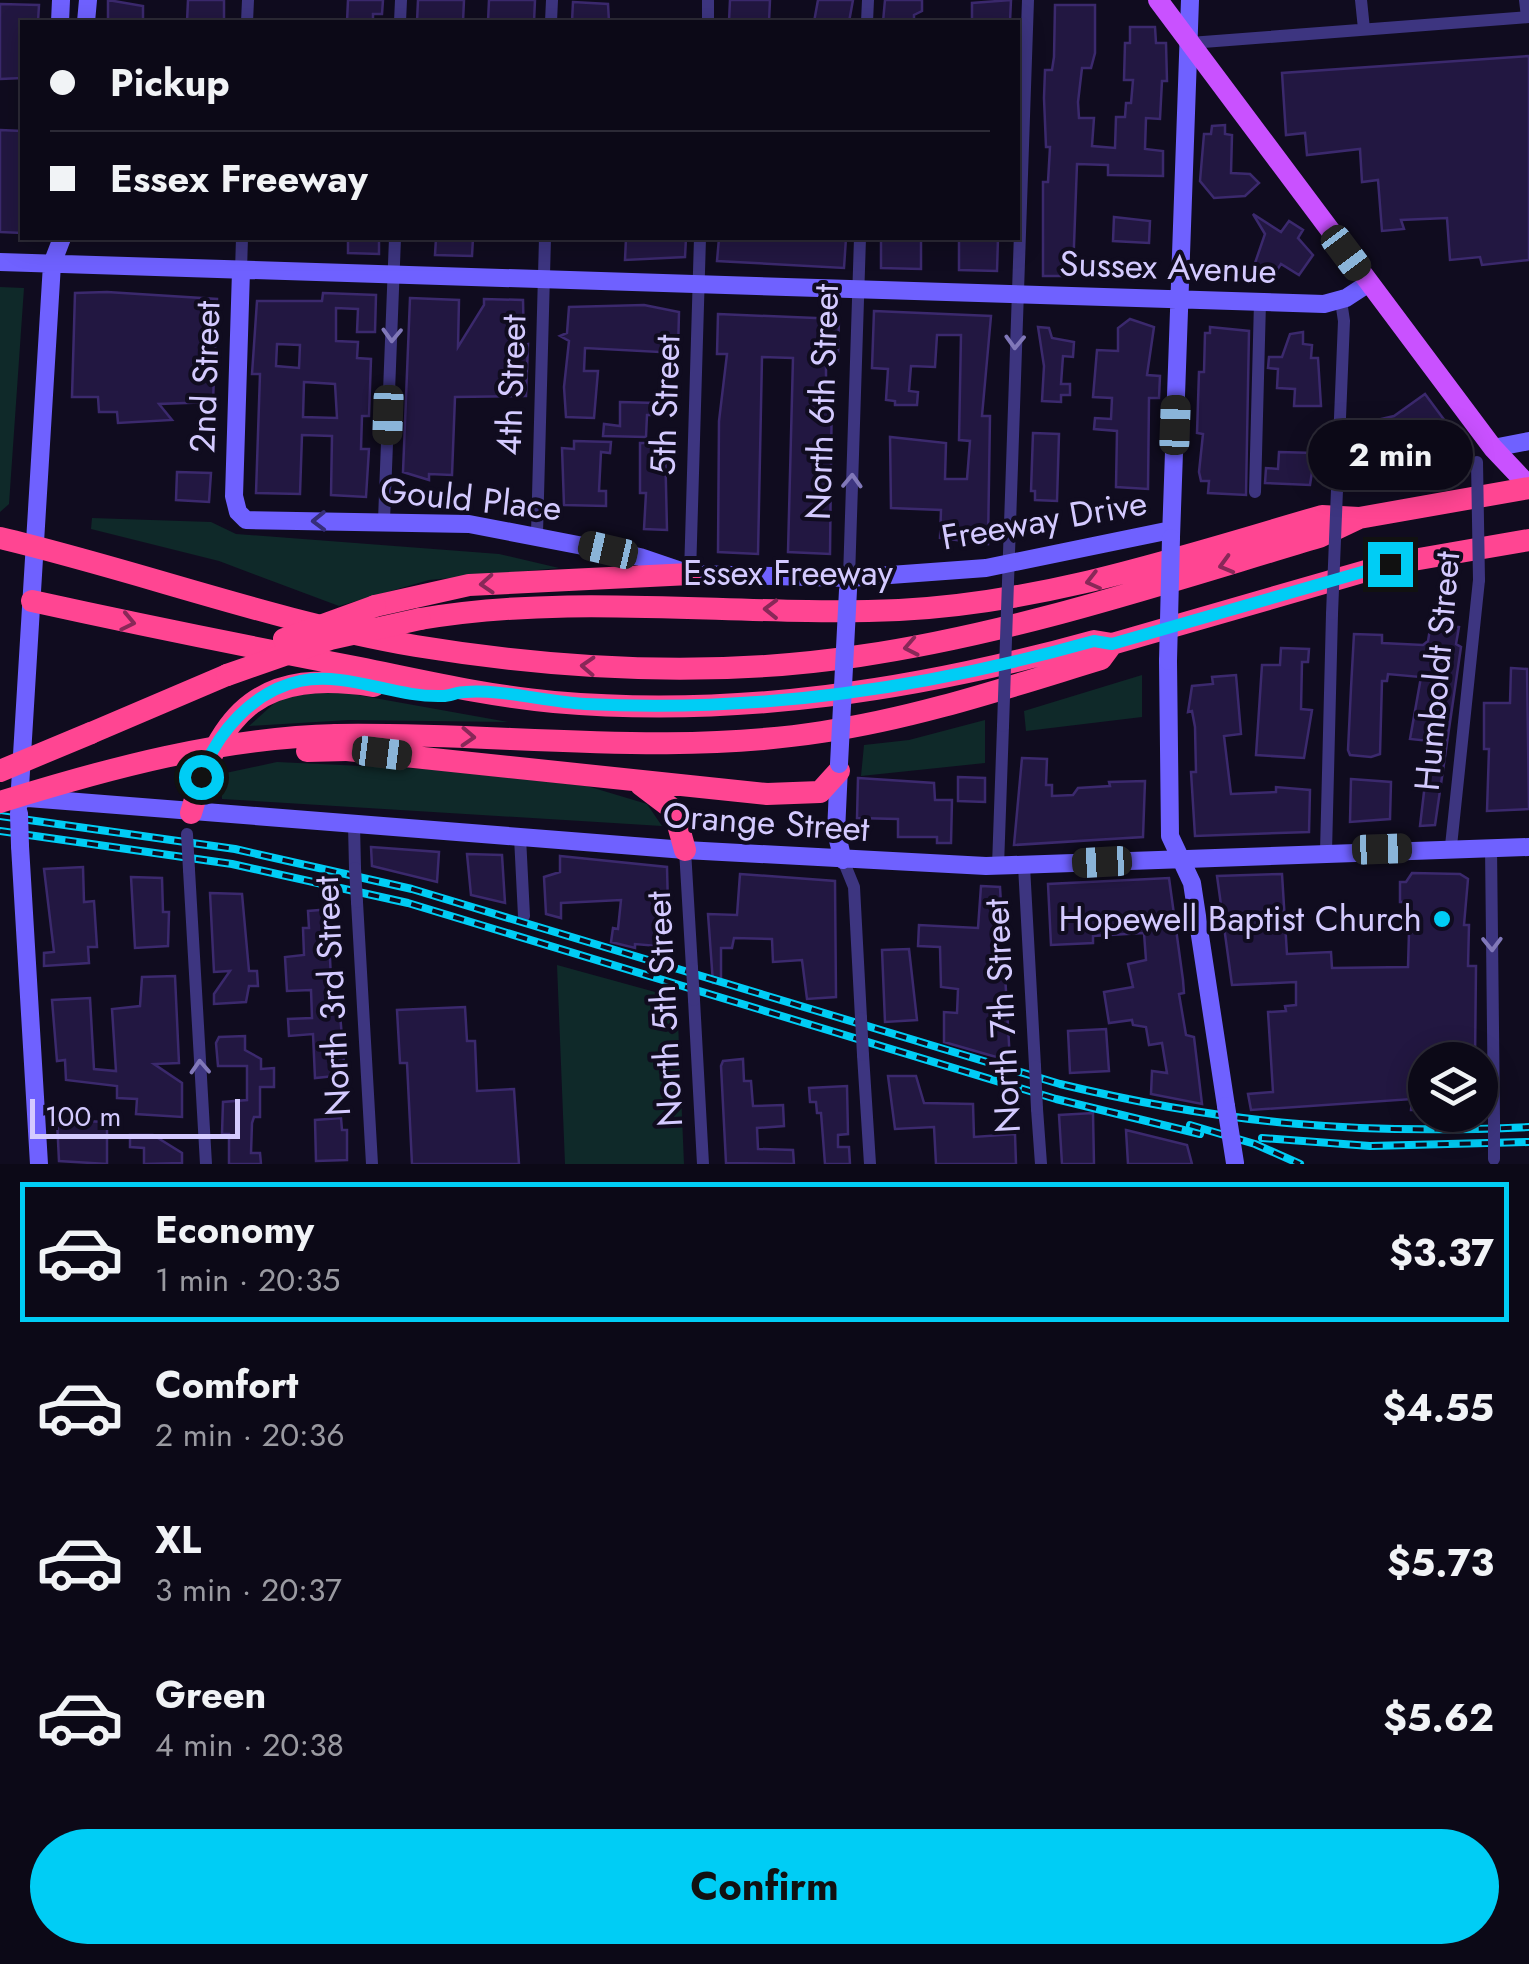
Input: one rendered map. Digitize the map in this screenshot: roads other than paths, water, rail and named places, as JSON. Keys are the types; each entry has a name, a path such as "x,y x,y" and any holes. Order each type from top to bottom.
{"highway":[{"name":"Essex Freeway","path":"0,771 227,675 330,639 420,620 551,607 861,611 964,605 1097,580 1322,516 1359,518 1529,487"},
{"path":"0,538 411,645 536,662 688,668 836,659 991,630 1319,537 1359,518"},
{"path":"32,601 466,692 596,705 756,704 904,687 1094,641 1112,644 1390,564 1529,540"},
{"path":"227,675 253,652 375,606 469,585 690,574"},
{"path":"10,802 110,769 208,747 342,743 662,744 822,732 945,706 1101,659 1112,644"},
{"path":"189,824 204,767 224,733 253,704 280,687 318,679 442,696 466,692"},
{"path":"342,743 624,780 793,794 820,792 839,768"},
{"path":"624,780 656,792 669,804 681,826 685,850"}],"main road":[{"path":"1158,0 1369,283 1491,456 1529,487"}],"street":[{"name":"North 7th Street","path":"1020,215 1028,0"},
{"path":"1190,0 1171,534 1170,836 1192,883 1235,1164"},
{"path":"1362,0 1364,29"},
{"path":"1190,42 1528,17 1525,0"},
{"path":"39,1164 20,846 10,802 32,601 52,264 46,240"},
{"path":"52,264 61,240"},
{"name":"2nd Street","path":"242,240 234,496 242,517"},
{"path":"384,520 395,240"},
{"name":"4th Street","path":"537,534 545,240"},
{"name":"5th Street","path":"690,574 700,240"},
{"name":"North 6th Street","path":"860,240 836,832 854,888 870,1164"},
{"name":"North 7th Street","path":"998,866 1019,240"},
{"name":"Sussex Avenue","path":"0,262 1017,295 1341,301"},
{"path":"1326,852 1344,321 1341,301 1369,283"},
{"path":"1255,492 1260,302"},
{"path":"1491,456 1529,441"},
{"name":"Humboldt Street","path":"1451,846 1491,456"},
{"name":"Gould Place","path":"242,517 256,522 384,520 470,524 537,534 658,561 690,574"},
{"name":"Freeway Drive","path":"690,574 849,584 1008,574 1171,534"},
{"name":"Orange Street","path":"10,802 189,824 354,825 685,850 998,866 1451,846 1529,847"},
{"path":"189,824 188,870 206,1164"},
{"name":"North 3rd Street","path":"354,825 372,1164"},
{"path":"520,837 524,916"},
{"path":"1490,847 1494,1162"},
{"name":"North 5th Street","path":"685,850 704,1164"},
{"name":"North 7th Street","path":"1024,866 1040,1164"}],"railway":[{"path":"0,816 235,849 412,889 1060,1084 1121,1098 1293,1124 1407,1129 1529,1127"},
{"path":"0,831 232,864 408,903 1056,1099 1200,1134"},
{"path":"1190,1125 1255,1144 1300,1164"},
{"path":"1262,1138 1370,1146 1529,1142"}],"place":[{"name":"Hopewell Baptist Church","path":"1442,919"}]}
